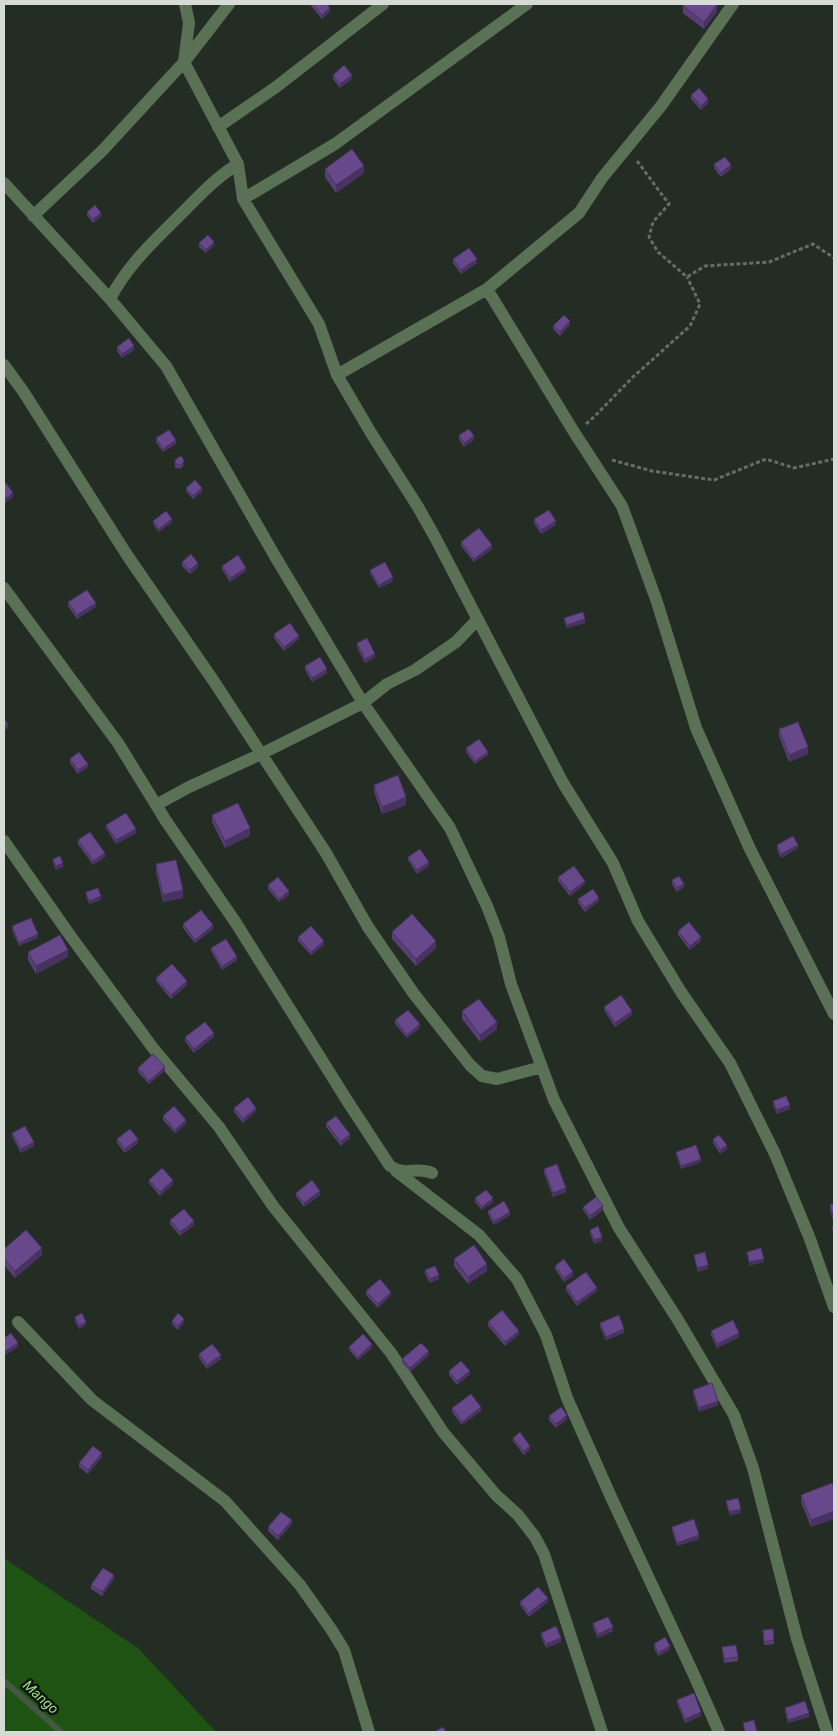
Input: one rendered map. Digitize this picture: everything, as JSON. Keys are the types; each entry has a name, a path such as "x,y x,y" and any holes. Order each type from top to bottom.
{"street":[{"path":"185,4 189,23 184,62 238,164 243,199 320,324 338,375 370,433 418,507 564,783 613,863 638,921 682,992 730,1063 775,1154 810,1239 834,1307"},
{"path":"33,216 102,151 184,62 229,4"},
{"path":"218,127 284,81 383,4"},
{"path":"243,199 336,144 527,4"},
{"path":"338,375 487,289 579,213 625,147 661,106 733,4"},
{"path":"110,299 117,285 140,254 220,175 238,164"},
{"path":"4,183 110,299 166,366 276,558 363,703 450,828 499,937 512,984 554,1100 620,1228 678,1320 734,1415 753,1468 797,1639 826,1732"},
{"path":"487,289 574,432 622,506 657,602 700,737 750,849 834,1014"},
{"path":"4,365 127,555 326,853 368,927 414,994 470,1065 482,1076 497,1079 542,1067"},
{"path":"4,588 118,743 156,805 236,923 390,1166 479,1235 517,1279 546,1335 567,1398 719,1732"},
{"path":"156,805 188,787 261,754 363,703 387,684 415,670 456,642 478,619"},
{"path":"4,841 69,934 153,1048 219,1126 273,1206 391,1353 443,1432 480,1477 518,1516 535,1537 544,1554 602,1732"},
{"path":"390,1166 398,1171 425,1170 432,1172"},
{"path":"18,1322 92,1400 225,1501 300,1585 344,1650 369,1732"}],"path":[{"path":"574,432 594,417 633,377 690,326 700,304 687,277 658,252 649,237 653,222 669,204 625,147"},
{"path":"687,277 705,266 769,262 813,244 834,258"},
{"path":"594,463 611,460 652,471 714,480 766,459 794,468 834,459"}],"green space":[{"path":"4,1558 139,1649 216,1732 4,1732"}],"building":[{"path":"312,4 327,4 330,8 322,15"},
{"path":"685,4 717,5 704,22 683,6"},
{"path":"344,65 352,75 340,84 333,75"},
{"path":"699,88 708,99 701,106 691,95"},
{"path":"352,149 364,166 336,185 325,169"},
{"path":"725,157 731,165 721,173 714,164"},
{"path":"95,205 101,213 93,219 87,212"},
{"path":"208,235 214,242 206,250 199,243"},
{"path":"469,248 477,259 461,270 453,259"},
{"path":"564,315 570,321 560,332 553,326"},
{"path":"129,338 134,346 122,354 117,347"},
{"path":"469,429 474,436 464,443 459,435"},
{"path":"169,430 176,440 163,449 156,438"},
{"path":"180,456 184,462 178,465 175,463 175,460"},
{"path":"195,480 202,488 193,496 186,488"},
{"path":"6,483 13,493 4,500 4,484"},
{"path":"549,510 556,521 541,530 534,519"},
{"path":"166,511 172,519 159,529 153,521"},
{"path":"479,528 492,545 474,559 461,542"},
{"path":"191,554 198,563 190,570 182,562"},
{"path":"238,555 246,568 230,578 222,566"},
{"path":"385,562 393,577 379,585 370,570"},
{"path":"87,590 96,603 77,615 68,602"},
{"path":"583,612 585,619 567,625 564,618"},
{"path":"290,623 299,636 284,647 274,634"},
{"path":"367,638 375,654 365,659 357,643"},
{"path":"320,657 327,669 312,678 305,666"},
{"path":"4,719 8,724 4,727"},
{"path":"798,722 808,747 789,755 779,729"},
{"path":"479,739 488,752 475,761 466,748"},
{"path":"79,752 88,764 78,770 70,759"},
{"path":"398,775 406,797 382,807 374,785"},
{"path":"238,803 250,828 225,841 212,815"},
{"path":"126,813 136,829 116,840 106,825"},
{"path":"90,832 105,853 93,861 78,840"},
{"path":"793,836 798,845 781,854 777,845"},
{"path":"420,849 429,862 417,870 408,857"},
{"path":"60,856 63,863 56,866 53,859"},
{"path":"176,860 183,890 163,895 156,864"},
{"path":"574,866 585,881 570,892 558,877"},
{"path":"679,876 684,884 677,888 672,880"},
{"path":"278,877 289,891 279,899 268,885"},
{"path":"98,888 101,896 89,901 86,892"},
{"path":"593,889 599,898 585,908 578,899"},
{"path":"201,910 213,925 195,940 183,924"},
{"path":"412,914 436,941 416,959 392,932"},
{"path":"31,918 38,934 19,943 12,926"},
{"path":"689,922 701,937 690,946 678,931"},
{"path":"311,926 324,941 311,952 298,937"},
{"path":"60,935 68,950 36,966 28,952"},
{"path":"226,939 237,957 222,966 211,948"},
{"path":"172,964 187,981 171,995 156,978"},
{"path":"621,995 632,1011 615,1023 604,1007"},
{"path":"479,999 497,1022 480,1035 462,1011"},
{"path":"408,1010 420,1024 407,1035 395,1020"},
{"path":"205,1022 214,1033 194,1049 185,1037"},
{"path":"153,1054 165,1067 149,1081 138,1068"},
{"path":"786,1096 790,1105 777,1110 773,1101"},
{"path":"248,1097 256,1108 243,1119 234,1108"},
{"path":"174,1106 186,1120 175,1130 163,1116"},
{"path":"336,1116 350,1134 341,1142 326,1123"},
{"path":"25,1126 34,1142 21,1149 12,1133"},
{"path":"130,1129 138,1139 125,1149 117,1139"},
{"path":"719,1135 727,1145 720,1150 713,1139"},
{"path":"696,1145 701,1159 681,1166 676,1152"},
{"path":"557,1164 566,1188 553,1193 544,1169"},
{"path":"162,1168 173,1180 160,1192 149,1180"},
{"path":"312,1180 320,1191 304,1203 296,1193"},
{"path":"486,1190 493,1198 482,1207 475,1198"},
{"path":"596,1197 603,1206 590,1216 583,1207"},
{"path":"504,1201 510,1212 494,1221 488,1211"},
{"path":"834,1204 834,1220 830,1205"},
{"path":"184,1209 194,1221 180,1232 170,1220"},
{"path":"598,1226 602,1237 594,1240 590,1230"},
{"path":"26,1230 42,1248 15,1271 4,1258 4,1249"},
{"path":"474,1245 487,1264 468,1277 454,1259"},
{"path":"761,1248 764,1259 749,1262 747,1252"},
{"path":"705,1252 708,1265 697,1268 694,1255"},
{"path":"564,1259 573,1272 564,1278 555,1266"},
{"path":"435,1266 439,1275 430,1279 425,1270"},
{"path":"586,1272 597,1288 577,1302 566,1286"},
{"path":"380,1279 391,1292 378,1304 366,1291"},
{"path":"502,1310 519,1331 505,1342 488,1322"},
{"path":"82,1313 86,1322 79,1326 75,1317"},
{"path":"178,1313 184,1319 178,1326 172,1321"},
{"path":"619,1315 624,1329 606,1337 600,1323"},
{"path":"733,1320 739,1333 717,1344 711,1331"},
{"path":"11,1333 18,1343 4,1352 4,1338"},
{"path":"363,1334 372,1344 358,1357 349,1347"},
{"path":"421,1343 429,1351 410,1368 402,1359"},
{"path":"212,1344 221,1355 207,1365 199,1354"},
{"path":"461,1361 470,1371 457,1381 449,1371"},
{"path":"712,1383 718,1401 699,1408 693,1390"},
{"path":"471,1394 481,1407 462,1422 452,1408"},
{"path":"561,1407 567,1415 556,1424 549,1416"},
{"path":"520,1432 530,1446 524,1451 513,1438"},
{"path":"93,1446 102,1453 88,1470 79,1463"},
{"path":"832,1483 834,1489 834,1511 811,1520 801,1495"},
{"path":"738,1498 741,1509 729,1512 726,1501"},
{"path":"281,1512 292,1520 278,1536 268,1527"},
{"path":"694,1519 699,1535 677,1543 672,1527"},
{"path":"103,1568 114,1575 102,1592 91,1585"},
{"path":"538,1587 548,1598 529,1613 520,1602"},
{"path":"608,1617 613,1627 598,1634 593,1623"},
{"path":"556,1626 561,1638 546,1644 541,1633"},
{"path":"773,1629 774,1640 764,1642 763,1630"},
{"path":"665,1637 670,1646 658,1653 654,1644"},
{"path":"736,1645 738,1657 724,1659 722,1647"},
{"path":"694,1693 701,1712 685,1719 677,1700"},
{"path":"805,1701 809,1713 788,1720 785,1708"},
{"path":"754,1720 757,1732 745,1732 743,1723"},
{"path":"443,1727 446,1732 434,1732"}],"waterway":[{"name":"Mango","path":"4,1681 61,1732"}]}
